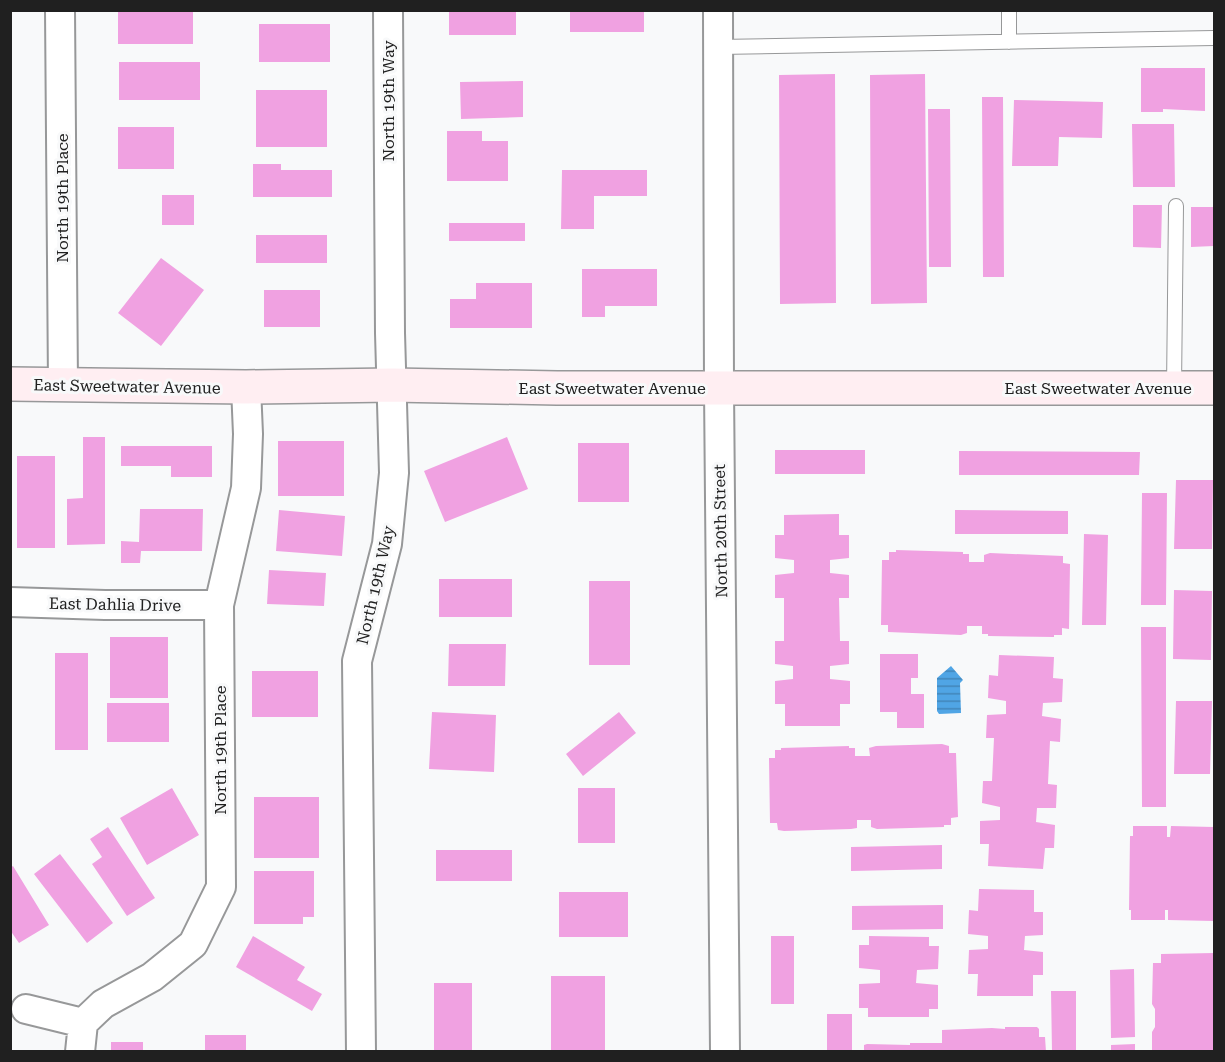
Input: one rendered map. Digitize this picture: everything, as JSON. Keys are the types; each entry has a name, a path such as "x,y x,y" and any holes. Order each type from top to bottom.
{"street":[{"name":"North 19th Place","path":"60,10 63,385"},
{"name":"North 19th Way","path":"361,1052 357,661 387,543 394,473 387,10"},
{"name":"North 20th Street","path":"718,10 725,1052"},
{"name":"East Sweetwater Avenue","path":"10,384 246,387 1215,388"},
{"name":"North 19th Place","path":"83,1023 103,1004 152,977 193,944 221,887 219,606 246,488 248,434 246,387"},
{"name":"East Dahlia Drive","path":"10,602 105,606 219,606"},
{"path":"26,1009 83,1023 80,1052"}],"lane":[{"path":"1009,10 1009,42"},
{"path":"718,47 1215,38"},
{"path":"1174,388 1176,206"}],"water":[{"path":"951,666 963,680 960,683 961,713 939,714 937,711 937,678"}],"building":[{"path":"118,10 193,10 193,44 118,44"},
{"path":"449,10 516,10 516,35 449,35"},
{"path":"570,10 644,10 644,32 570,32"},
{"path":"259,24 330,24 330,62 259,62"},
{"path":"119,62 200,62 200,100 119,100"},
{"path":"1141,68 1205,68 1205,111 1163,109 1163,112 1141,112"},
{"path":"835,74 836,303 780,304 779,75"},
{"path":"925,74 927,303 871,304 870,75"},
{"path":"523,81 523,117 461,119 460,82"},
{"path":"256,90 327,90 327,147 256,147"},
{"path":"982,97 1003,97 1004,277 983,277"},
{"path":"1014,100 1103,102 1102,138 1059,137 1058,166 1012,166"},
{"path":"928,109 950,109 951,267 929,267"},
{"path":"1132,124 1174,124 1175,187 1133,187"},
{"path":"118,127 174,127 174,169 118,169"},
{"path":"447,131 482,131 482,141 508,141 508,181 447,181"},
{"path":"253,164 281,164 281,170 332,170 332,197 253,197"},
{"path":"562,170 647,170 647,196 594,196 594,229 561,229"},
{"path":"162,195 194,195 194,225 162,225"},
{"path":"1133,205 1162,205 1161,248 1133,247"},
{"path":"1191,207 1214,207 1214,246 1191,247"},
{"path":"449,223 525,223 525,241 449,241"},
{"path":"256,235 327,235 327,263 256,263"},
{"path":"161,258 204,290 161,346 118,313"},
{"path":"582,269 657,269 657,306 605,306 605,317 582,317"},
{"path":"476,283 532,283 532,328 450,328 450,299 476,299"},
{"path":"264,290 320,290 320,327 264,327"},
{"path":"83,437 105,437 105,544 67,545 67,499 83,498"},
{"path":"507,437 528,489 445,522 424,471"},
{"path":"278,441 344,441 344,496 278,496"},
{"path":"578,443 629,443 629,502 578,502"},
{"path":"121,446 212,446 212,477 171,477 171,466 121,466"},
{"path":"775,450 865,450 865,474 775,474"},
{"path":"959,451 1140,452 1139,475 959,475"},
{"path":"17,456 55,456 55,548 17,548"},
{"path":"1176,480 1213,480 1212,549 1174,549"},
{"path":"1142,493 1167,493 1166,605 1141,605"},
{"path":"140,509 203,509 202,551 141,551 140,563 121,563 121,541 139,542"},
{"path":"279,510 345,516 342,556 276,551"},
{"path":"955,510 1068,511 1068,534 955,534"},
{"path":"839,514 839,535 849,535 849,558 830,560 830,573 849,575 849,598 839,598 840,641 849,641 849,664 830,666 830,679 850,681 850,704 840,704 840,726 785,726 785,704 775,704 775,681 793,679 793,666 775,664 775,641 784,641 784,598 775,598 775,575 794,573 794,560 775,558 775,535 784,535 784,515"},
{"path":"1084,534 1108,535 1106,625 1082,625"},
{"path":"896,550 963,552 963,554 969,554 969,562 984,562 984,555 990,553 1063,556 1063,563 1070,564 1069,629 1062,628 1062,635 1054,635 1054,637 988,636 988,634 982,634 982,626 967,626 967,633 961,635 888,632 888,625 881,625 882,560 889,560 889,552 896,552"},
{"path":"269,570 326,573 324,606 267,604"},
{"path":"439,579 512,579 512,617 439,617"},
{"path":"589,581 630,581 630,665 589,665"},
{"path":"1174,590 1212,591 1211,660 1173,659"},
{"path":"1141,627 1166,627 1166,807 1142,807"},
{"path":"110,637 168,637 168,698 110,698"},
{"path":"449,644 506,644 505,686 448,686"},
{"path":"55,653 88,653 88,750 55,750"},
{"path":"880,654 918,654 918,678 911,678 911,694 924,694 924,728 897,728 897,712 880,712"},
{"path":"999,655 1054,657 1053,678 1063,679 1062,702 1043,703 1042,716 1061,719 1060,742 1050,741 1048,784 1057,785 1056,808 1037,808 1036,822 1055,825 1054,848 1045,848 1043,869 988,866 989,844 980,844 980,821 1000,820 1000,807 982,803 983,781 992,781 994,738 986,738 987,715 1006,714 1006,701 988,698 989,675 998,676"},
{"path":"252,671 318,671 318,717 252,717"},
{"path":"1176,701 1212,701 1210,774 1174,774"},
{"path":"107,703 169,703 169,742 107,742"},
{"path":"432,712 496,715 494,772 429,769"},
{"path":"619,712 636,733 583,776 566,754"},
{"path":"942,744 949,746 949,753 956,753 958,817 951,818 951,825 877,829 871,827 871,820 857,820 857,828 851,829 784,831 778,830 777,823 770,823 769,758 775,758 775,750 849,746 849,748 855,748 855,756 870,756 869,748 876,746"},
{"path":"172,788 199,835 147,865 120,818"},
{"path":"578,788 615,788 615,843 578,843"},
{"path":"254,797 319,797 319,858 254,858"},
{"path":"1133,826 1167,826 1167,837 1170,837 1171,826 1214,827 1214,921 1168,920 1168,910 1165,910 1165,920 1131,920 1131,910 1129,910 1130,836 1133,836"},
{"path":"108,827 155,898 127,916 92,864 102,857 90,839"},
{"path":"942,845 942,869 851,871 851,847"},
{"path":"436,850 512,850 512,881 436,881"},
{"path":"60,854 113,923 87,943 34,874"},
{"path":"13,866 49,925 19,943 10,930 10,868"},
{"path":"254,871 314,871 314,917 303,917 303,924 254,924"},
{"path":"979,889 1034,890 1034,912 1043,912 1043,935 1025,936 1024,950 1043,952 1043,975 1033,975 1033,996 977,996 978,974 968,974 969,950 988,949 988,936 968,934 969,910 978,911"},
{"path":"559,892 628,892 628,937 559,937"},
{"path":"943,905 943,929 852,930 852,906"},
{"path":"253,936 305,967 297,980 322,994 312,1011 236,967"},
{"path":"771,936 794,936 794,1004 771,1004"},
{"path":"869,936 929,937 929,946 939,946 938,969 917,970 916,983 938,985 938,1009 929,1009 929,1017 868,1017 868,1008 859,1008 859,984 880,983 880,970 859,968 859,945 869,945"},
{"path":"1214,953 1214,1052 1152,1052 1152,1032 1155,1027 1155,1009 1152,1004 1153,963 1161,963 1161,954"},
{"path":"1134,969 1135,1037 1111,1038 1110,970"},
{"path":"551,976 605,976 605,1052 551,1052"},
{"path":"434,983 472,983 472,1052 434,1052"},
{"path":"1051,991 1076,991 1076,1052 1052,1052"},
{"path":"827,1014 852,1014 852,1052 827,1052"},
{"path":"1005,1027 1037,1027 1039,1037 1045,1037 1046,1052 864,1052 864,1045 867,1044 942,1043 942,1030 1005,1029"},
{"path":"205,1035 246,1035 246,1052 205,1052"},
{"path":"111,1042 143,1042 143,1052 111,1052"},
{"path":"1135,1044 1135,1052 1111,1052 1111,1045"}]}
